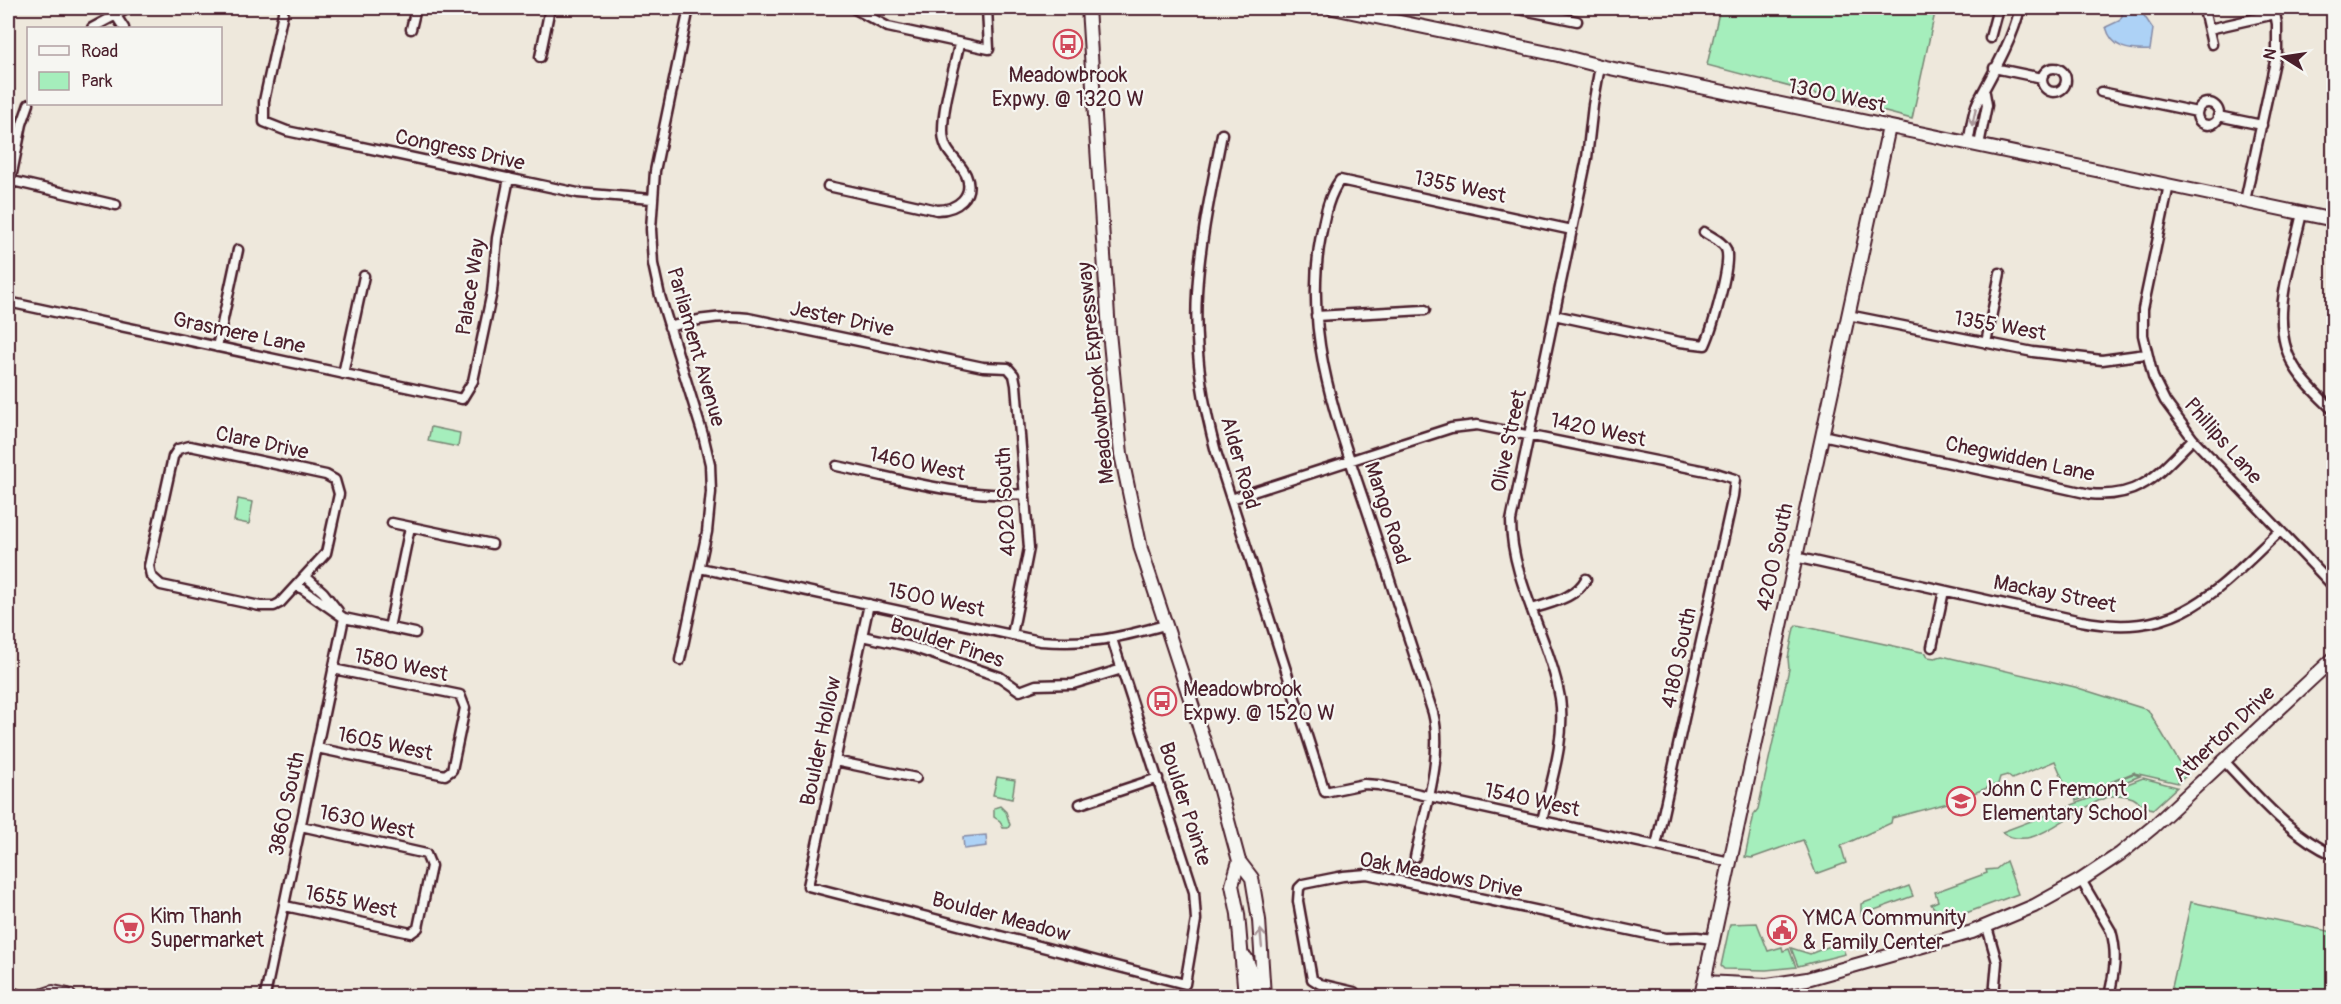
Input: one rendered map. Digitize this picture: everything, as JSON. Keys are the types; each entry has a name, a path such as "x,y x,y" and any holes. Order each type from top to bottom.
{"main road":[{"path":"44,996 53,993 68,996"},
{"path":"8,995 15,996"}],"street":[{"path":"93,27 114,11 129,8"},
{"name":"Congress Drive","path":"284,8 264,101 264,122 287,131 593,196 652,199"},
{"path":"411,29 416,8"},
{"path":"540,57 550,8"},
{"name":"Parliament Avenue","path":"680,660 710,519 710,464 669,327 653,264 652,199 660,145 689,8"},
{"path":"853,8 888,27 989,49 987,8"},
{"name":"Meadowbrook Expressway","path":"1088,8 1114,402 1129,497 1141,549 1220,787 1239,861 1252,878 1257,903 1264,996"},
{"name":"1300 West","path":"1333,8 2334,220"},
{"path":"1514,8 1577,21"},
{"path":"1990,38 1998,8"},
{"path":"1974,144 1977,102 1984,93 1994,68 2015,30 2020,8"},
{"path":"114,11 123,27"},
{"path":"2209,29 2275,11 2278,34 2277,52 2246,201"},
{"path":"2205,14 2212,44"},
{"path":"828,186 937,210 953,208 961,203 966,196 967,177 945,146 943,133 944,118 960,44"},
{"name":"Olive Street","path":"1542,821 1559,744 1561,711 1556,683 1511,536 1513,510 1587,158 1600,66"},
{"path":"1994,68 2042,78"},
{"path":"2101,92 2197,112"},
{"path":"2210,103 2218,109 2218,116 2215,122 2205,124 2198,118 2197,112 2203,104 2210,103"},
{"path":"8,193 22,124 29,105"},
{"path":"2218,116 2262,125"},
{"name":"4200 South","path":"1701,996 1889,127"},
{"name":"Alder Road","path":"1222,134 1202,238 1197,294 1198,349 1204,404 1231,499 1325,792"},
{"name":"Palace Way","path":"462,399 473,381 492,292 497,238 509,178"},
{"name":"1355 West","path":"1340,180 1572,230"},
{"name":"Mango Road","path":"1340,180 1330,194 1319,244 1316,316 1325,379 1436,724 1437,748 1415,857"},
{"path":"9,181 116,205"},
{"name":"Phillips Lane","path":"2169,185 2143,309 2142,324 2146,354 2153,377 2165,401 2193,439 2334,587"},
{"path":"2301,213 2283,300 2281,321 2283,341 2294,366 2334,411"},
{"path":"1554,315 1680,342 1705,345 1715,320 1727,264 1727,251 1720,242 1704,232"},
{"path":"217,347 238,250"},
{"path":"1986,344 2000,273"},
{"path":"343,374 364,276"},
{"name":"Grasmere Lane","path":"8,302 462,399"},
{"path":"1316,316 1425,310"},
{"name":"1355 West","path":"1848,315 2020,351 2086,359 2114,359 2146,354"},
{"name":"Jester Drive","path":"669,327 705,318 728,316 748,318 982,367 1008,368"},
{"name":"4020 South","path":"1008,368 1014,375 1016,385 1029,536 1028,562 1012,635"},
{"name":"1420 West","path":"1231,499 1464,425 1494,426 1735,478"},
{"name":"Chegwidden Lane","path":"1822,435 2108,496 2132,490 2144,484 2193,439"},
{"name":"Clare Drive","path":"297,585 280,603 267,607 161,585 153,580 149,566 174,453 190,446 331,477 338,486 339,494 326,553 305,576"},
{"name":"1460 West","path":"837,466 975,494 1025,494"},
{"name":"4180 South","path":"1656,846 1733,496 1735,478"},
{"path":"392,523 492,544"},
{"path":"389,628 410,527"},
{"name":"Mackay Street","path":"1795,557 2103,625 2146,624 2170,618 2201,602 2216,591 2280,531"},
{"name":"1500 West","path":"700,568 1040,640 1069,643 1112,639 1165,625"},
{"path":"344,618 323,592 305,576 297,585 344,618 415,633"},
{"path":"1532,609 1569,596 1578,591 1587,579"},
{"path":"1932,647 1944,591"},
{"name":"Boulder Hollow","path":"808,886 869,604"},
{"name":"3860 South","path":"266,996 344,618"},
{"name":"Boulder Pines","path":"862,636 912,647 1000,677 1020,691 1036,685 1073,684 1122,669"},
{"name":"Boulder Pointe","path":"1112,639 1194,892 1196,920 1185,984"},
{"name":"Atherton Drive","path":"1704,982 1743,985 1793,982 1987,927 2034,906 2081,880 2120,854 2153,827 2334,658"},
{"name":"1580 West","path":"333,669 460,695 465,708 452,770 445,775"},
{"name":"1605 West","path":"317,748 445,775"},
{"path":"2224,760 2276,815 2300,836 2334,855"},
{"path":"835,761 916,778"},
{"path":"1080,804 1158,778"},
{"name":"1540 West","path":"1325,792 1364,784 1730,862"},
{"name":"1630 West","path":"301,826 426,854 431,866 418,928 411,933"},
{"name":"Meadowbrook Expressway","path":"1239,861 1232,885 1242,948 1245,996"},
{"name":"Oak Meadows Drive","path":"1354,992 1312,980 1298,901 1299,888 1304,884 1367,874 1665,938 1713,939"},
{"path":"2081,880 2114,941 2115,965 2109,996"},
{"name":"Boulder Meadow","path":"808,886 1185,984"},
{"name":"1655 West","path":"285,906 411,933"},
{"path":"1987,927 1997,962 1994,996"},
{"path":"1242,948 1252,973 1255,996"}],"green space":[{"path":"1720,8 1936,8 1912,119 1707,65"},
{"path":"431,427 460,433 458,447 428,441"},
{"path":"238,499 253,502 249,524 234,521"},
{"path":"1797,625 1926,653 1928,657 1942,656 2075,687 2148,710 2187,775 2178,783 2135,772 2106,784 2133,774 2140,776 2076,801 2075,797 2070,796 2055,761 2012,779 2007,775 2000,777 1998,784 1963,797 1957,794 1950,796 1948,803 1892,818 1891,823 1841,846 1846,863 1816,874 1803,840 1752,858 1745,857 1789,669 1788,658 1794,628"},
{"path":"997,777 1015,780 1012,799 993,795"},
{"path":"2143,778 2177,787 2153,809 2133,798 2118,795 2096,802 2075,814 2072,805"},
{"path":"1000,806 1006,812 1010,825 1008,828 1003,828 1000,821 994,817 994,808"},
{"path":"2068,807 2071,816 2038,835 2020,838 2011,837 2002,832"},
{"path":"2006,861 2018,894 1944,921 1931,904 1938,901 1935,892 1987,873 1986,870 1996,869"},
{"path":"1909,886 1913,896 1861,915 1861,904"},
{"path":"2191,902 2333,932 2333,996 2170,996"},
{"path":"1757,923 1768,951 1782,947 1783,951 1789,949 1796,967 1766,970 1724,969 1721,966 1730,924"},
{"path":"1840,942 1845,954 1798,966 1791,948 1810,954"}],"water":[{"path":"2122,8 2139,8 2153,29 2150,50 2128,49 2112,40 2106,27 2119,21"},
{"path":"986,835 987,846 964,849 963,837"}],"place":[{"name":"Meadowbrook Expwy. @ 1320 W","path":"1068,44"},
{"name":"Meadowbrook Expwy. @ 1520 W","path":"1162,701"},
{"name":"John C Fremont Elementary School","path":"1961,801"},
{"name":"Kim Thanh Supermarket","path":"129,928"},
{"name":"YMCA Community & Family Center","path":"1782,930"}]}
